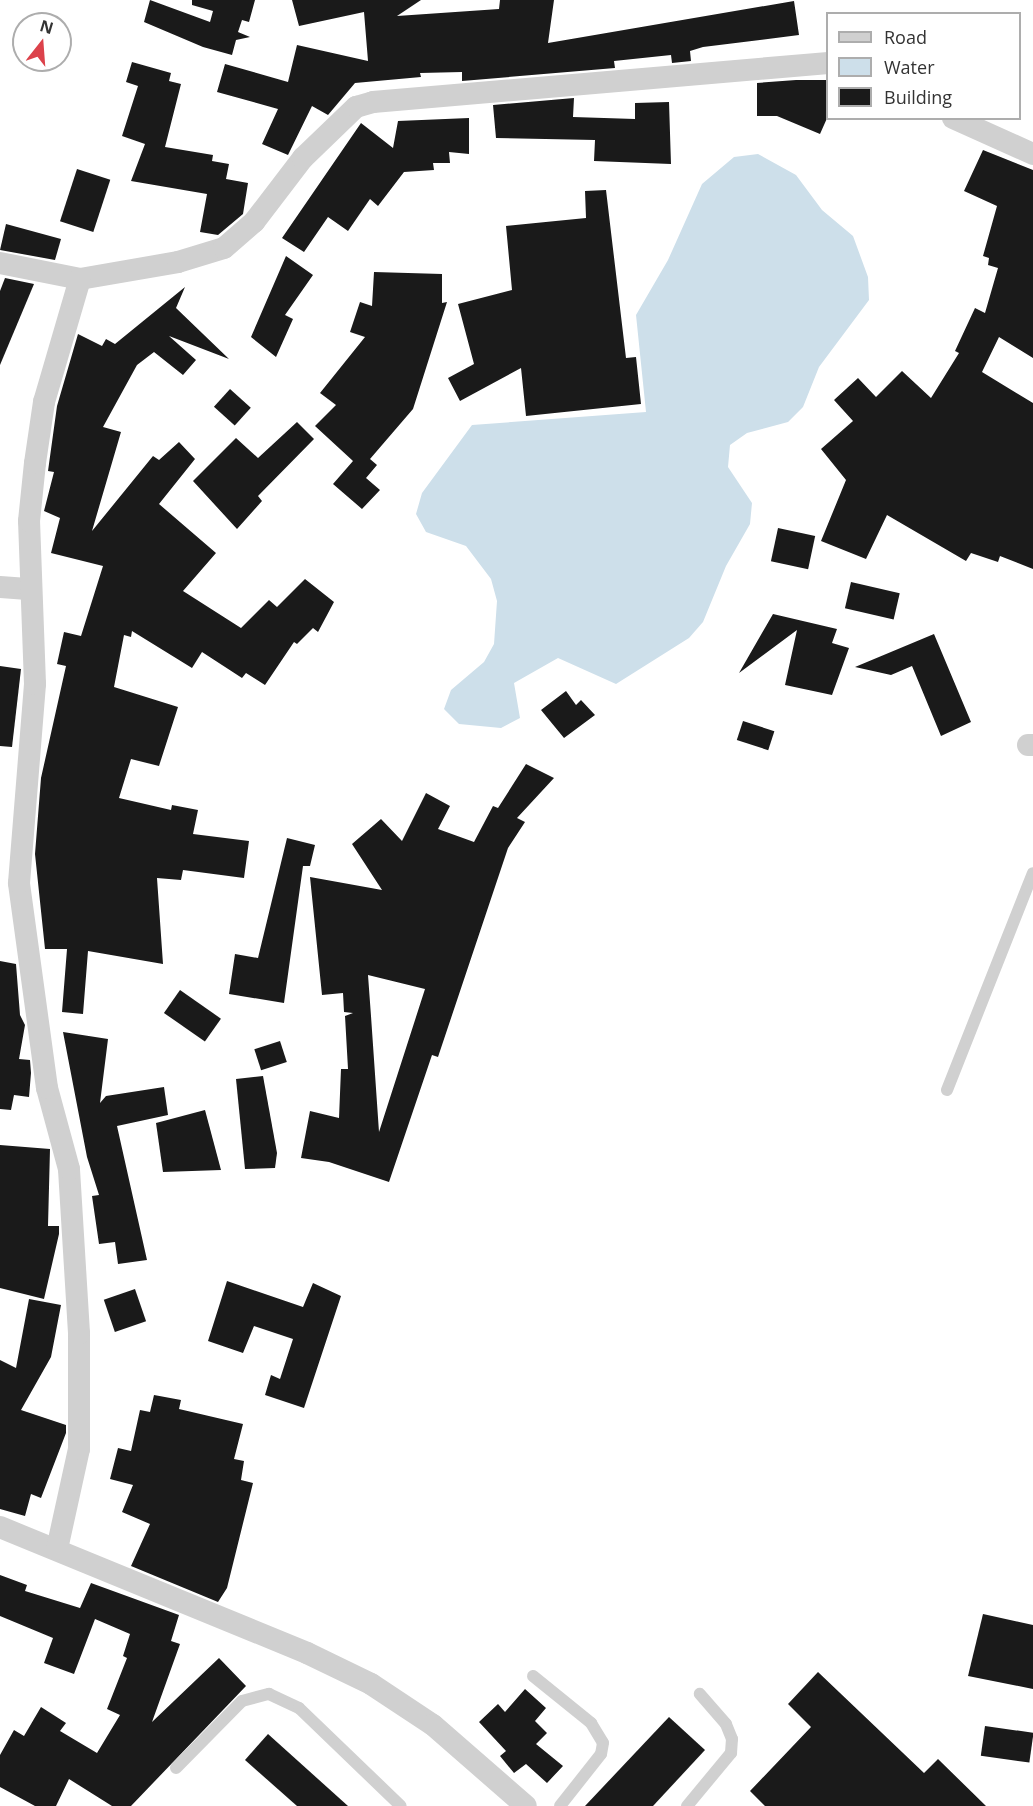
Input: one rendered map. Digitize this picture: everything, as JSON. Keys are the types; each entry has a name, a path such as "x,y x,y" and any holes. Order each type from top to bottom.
{"street":[{"path":"0,263 80,279 178,262 224,248 254,222 303,158 356,107 374,102 826,63"},
{"path":"957,120 1033,154"},
{"path":"57,1549 79,1449 79,1333 69,1169 47,1088 19,883 35,694 29,521 39,432 80,279"},
{"path":"0,587 31,589"},
{"path":"0,1527 307,1653 371,1684 433,1725 518,1803"}],"lane":[{"path":"947,1090 1033,873"},
{"path":"533,1676 591,1723 603,1743 601,1754 561,1806"},
{"path":"176,1768 242,1701 269,1694 299,1708 400,1806"},
{"path":"687,1806 731,1753 732,1739 726,1724 700,1694"}],"water":[{"path":"758,154 796,175 822,210 853,236 868,277 869,300 819,367 803,407 788,422 747,433 730,445 728,467 752,503 750,524 726,566 703,622 689,638 616,684 558,658 514,683 520,718 501,728 459,724 444,709 451,690 484,662 494,644 497,601 491,579 466,546 426,532 416,514 422,493 472,425 646,412 636,315 668,260 702,184 734,157"}],"building":[{"path":"150,0 210,22 213,11 192,5 192,0 255,0 249,22 242,20 238,32 250,37 236,40 232,55 203,47 144,22"},
{"path":"292,0 421,0 397,16 499,9 500,0 554,0 548,43 794,1 799,35 703,47 690,51 691,61 672,63 671,55 614,61 615,68 462,81 462,72 420,73 421,77 355,83 328,115 312,106 288,155 262,144 278,109 217,92 225,64 288,82 297,45 368,61 364,12 299,26"},
{"path":"132,62 171,73 169,81 181,84 165,147 213,155 212,161 229,164 226,179 248,183 243,214 218,235 200,232 207,194 131,181 145,144 122,136 138,86 126,82"},
{"path":"826,80 826,120 820,134 777,116 757,116 757,83"},
{"path":"574,98 573,117 635,119 635,103 669,102 671,164 594,161 595,140 496,138 493,105"},
{"path":"469,118 469,154 449,152 450,163 433,163 434,170 404,172 378,206 370,199 348,231 328,217 304,252 282,238 361,123 393,148 398,121"},
{"path":"983,150 1033,170 1033,358 999,337 982,372 1033,403 1033,569 1000,556 998,562 971,553 966,561 887,515 866,559 821,541 846,480 821,449 853,421 834,400 858,378 876,397 902,371 931,398 959,353 955,351 975,308 985,313 998,268 988,265 989,258 983,256 997,206 964,191"},
{"path":"77,169 110,180 93,232 60,221"},
{"path":"606,190 626,358 636,357 641,404 526,416 521,368 460,401 448,378 474,364 458,304 512,290 506,226 586,218 585,191"},
{"path":"6,224 61,239 55,260 0,250"},
{"path":"286,256 313,275 285,315 293,319 276,357 251,337"},
{"path":"374,272 442,274 442,303 447,302 413,409 370,459 377,465 366,478 380,490 362,509 333,484 353,461 315,426 336,405 320,393 365,337 350,332 360,302 372,306"},
{"path":"5,278 34,284 0,365 0,291"},
{"path":"185,287 176,308 229,359 169,336 196,360 183,375 154,352 137,365 103,427 121,432 92,531 153,456 159,460 179,442 195,459 159,504 216,553 183,591 241,628 269,600 277,607 305,579 334,602 318,632 313,628 297,644 294,642 265,685 246,673 242,678 202,652 192,668 132,631 131,637 124,635 114,687 178,707 159,766 131,759 119,798 171,810 172,805 198,810 193,834 249,841 244,878 183,870 181,880 157,878 163,964 88,951 83,1014 62,1012 67,949 45,949 35,854 41,778 66,666 57,664 64,632 81,636 103,566 51,553 60,518 44,511 54,472 48,471 57,406 78,334 102,346 106,339 115,344"},
{"path":"230,389 251,408 235,426 214,407"},
{"path":"297,422 314,439 258,496 262,501 237,529 193,481 236,438 258,458"},
{"path":"778,528 815,536 808,569 771,561"},
{"path":"851,582 900,593 894,620 845,608"},
{"path":"773,614 837,629 832,643 849,648 832,695 785,685 797,630 739,673"},
{"path":"934,634 971,722 941,736 912,666 891,675 855,667"},
{"path":"0,666 21,669 12,747 0,746"},
{"path":"566,691 576,705 581,700 595,715 564,738 541,710"},
{"path":"743,721 774,731 768,750 737,740"},
{"path":"526,764 554,778 517,818 525,822 508,848 438,1057 432,1055 389,1182 329,1162 301,1158 310,1111 339,1118 341,1069 348,1069 345,1016 353,1013 344,1012 343,993 322,995 310,877 382,890 352,844 381,819 402,841 426,793 450,806 438,829 474,842 493,806 498,808","holes":["368,975 425,989 379,1132"]},
{"path":"287,838 315,845 310,866 303,866 284,1003 229,994 235,954 258,958"},
{"path":"0,961 16,964 20,1015 25,1025 19,1059 30,1060 31,1073 29,1097 14,1095 11,1110 0,1109"},
{"path":"180,990 221,1019 205,1042 164,1013"},
{"path":"63,1032 108,1039 100,1103 106,1096 164,1087 168,1115 117,1126 147,1260 118,1264 115,1242 99,1244 92,1196 99,1195 87,1157"},
{"path":"280,1041 287,1062 261,1070 254,1049"},
{"path":"263,1076 277,1153 275,1168 245,1169 236,1079"},
{"path":"205,1110 221,1170 163,1172 156,1123"},
{"path":"0,1145 50,1149 48,1226 59,1226 59,1234 44,1299 0,1288"},
{"path":"227,1281 303,1307 313,1283 341,1296 304,1408 265,1395 271,1375 280,1379 293,1339 254,1326 243,1353 208,1341"},
{"path":"135,1289 146,1321 115,1332 104,1300"},
{"path":"29,1299 61,1305 51,1357 21,1410 66,1425 66,1433 41,1498 31,1494 25,1516 0,1509 0,1360 16,1368"},
{"path":"154,1395 181,1400 179,1409 243,1424 234,1459 244,1461 241,1480 253,1483 227,1588 218,1602 131,1566 150,1524 122,1512 133,1485 110,1479 118,1448 131,1451 140,1410 150,1412"},
{"path":"0,1575 27,1585 25,1591 80,1608 91,1583 179,1615 171,1641 180,1644 152,1722 219,1658 246,1686 131,1806 112,1806 69,1779 56,1806 35,1806 0,1787 0,1755 14,1730 24,1736 41,1707 66,1723 60,1731 97,1753 120,1715 107,1709 127,1658 123,1656 130,1634 95,1619 74,1674 44,1663 53,1638 0,1616"},
{"path":"983,1614 1033,1625 1033,1689 968,1676"},
{"path":"818,1672 924,1773 938,1759 986,1806 765,1806 750,1791 811,1727 788,1704"},
{"path":"525,1689 546,1708 535,1721 547,1733 536,1744 563,1766 547,1783 526,1764 514,1773 500,1756 506,1751 479,1722 498,1704 505,1712"},
{"path":"669,1717 705,1750 653,1806 585,1806"},
{"path":"985,1726 1033,1733 1029,1763 981,1756"},
{"path":"268,1734 348,1806 297,1806 245,1760"}]}
